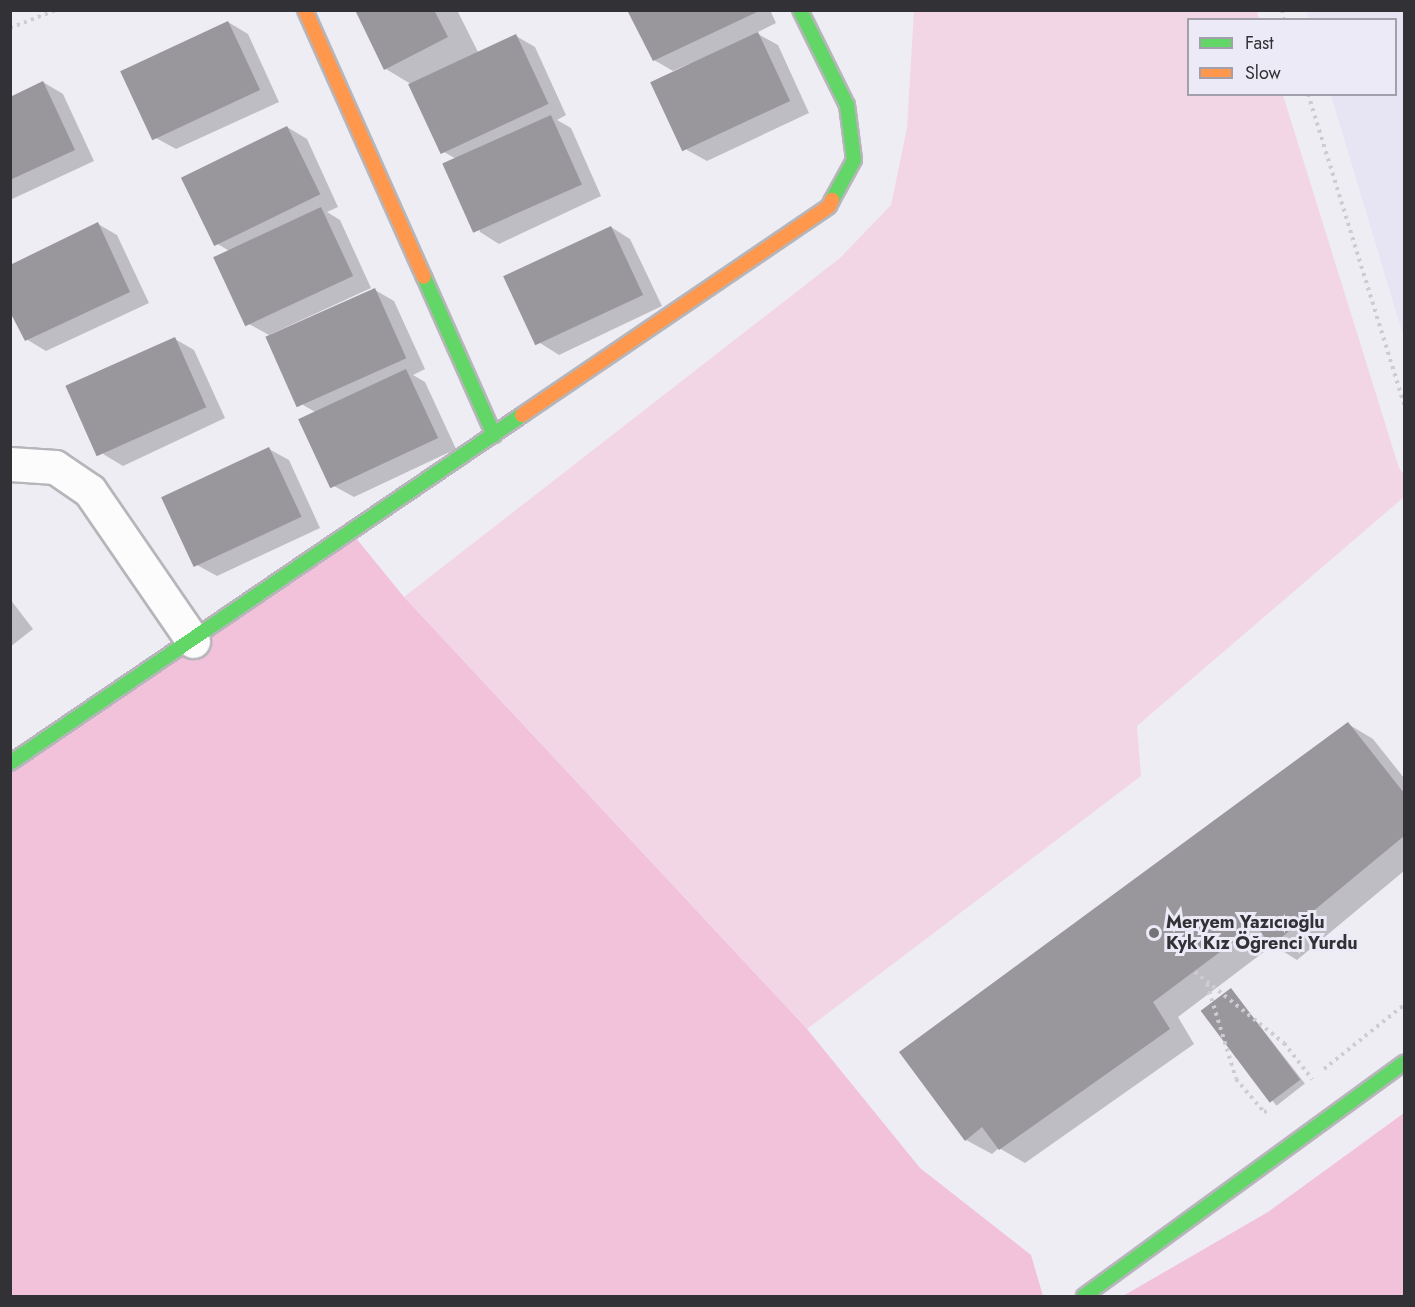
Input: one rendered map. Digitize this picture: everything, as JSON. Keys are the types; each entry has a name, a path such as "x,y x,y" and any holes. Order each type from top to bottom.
{"street":[{"path":"305,10 494,435"},
{"path":"10,763 193,641 829,206 854,160 847,105 800,10"},
{"path":"10,464 55,467 90,491 193,641"},
{"path":"1084,1296 1404,1063"}],"path":[{"path":"10,28 56,10"},
{"path":"1309,96 1404,404"},
{"path":"1195,972 1207,984 1284,1043 1312,1078"},
{"path":"1207,984 1236,1079 1264,1112 1273,1110"},
{"path":"1304,1085 1404,1005"}],"shaded area":[{"path":"914,11 1257,11 1259,18 1187,18 1187,96 1283,96 1399,468 1404,475 1404,497 1137,726 1141,776 807,1029 404,597 840,258 891,205 907,128"},
{"path":"1306,11 1404,11 1404,338 1331,96 1397,96 1397,18 1309,18"},
{"path":"351,532 404,597 807,1029 920,1168 1031,1255 1043,1296 11,1296 11,757"},
{"path":"1404,1113 1404,1296 1123,1296 1268,1212"}],"building":[{"path":"355,10 434,10 448,37 384,70"},
{"path":"627,10 757,10 757,12 653,61"},
{"path":"228,21 260,90 152,140 120,71"},
{"path":"758,32 790,101 682,151 650,82"},
{"path":"516,34 549,104 441,154 408,84"},
{"path":"43,81 75,150 10,180 10,97"},
{"path":"551,115 582,184 473,233 442,163"},
{"path":"287,126 320,194 214,246 181,178"},
{"path":"321,207 353,276 245,326 213,257"},
{"path":"98,222 130,292 25,341 10,312 10,265"},
{"path":"611,226 643,295 535,345 503,276"},
{"path":"375,288 406,358 297,407 265,337"},
{"path":"175,337 206,407 97,456 65,386"},
{"path":"406,369 438,438 330,488 298,419"},
{"path":"269,447 302,517 194,567 161,497"},
{"name":"Meryem Yazıcıoğlu Kyk Kız Öğrenci Yurdu","path":"1348,722 1404,793 1404,836 1271,946 1256,925 1153,1002 1170,1029 999,1150 982,1127 965,1141 899,1052"},
{"path":"1231,988 1300,1080 1270,1103 1201,1011"}],"traffic: fast":[{"path":"800,10 847,105 854,160 832,200"},
{"path":"424,277 494,435"},
{"path":"10,763 522,415"},
{"path":"1084,1296 1404,1063"}],"traffic: slow":[{"path":"305,10 424,277"},
{"path":"522,415 829,206 832,200"}],"place":[{"name":"Meryem Yazıcıoğlu Kyk Kız Öğrenci Yurdu","path":"1154,933"}]}
